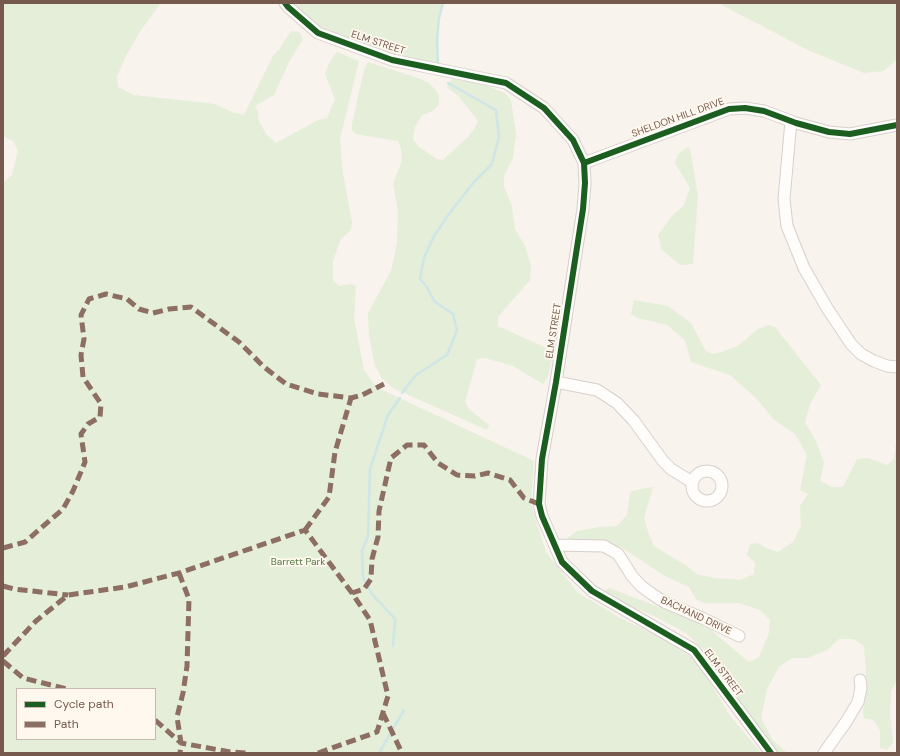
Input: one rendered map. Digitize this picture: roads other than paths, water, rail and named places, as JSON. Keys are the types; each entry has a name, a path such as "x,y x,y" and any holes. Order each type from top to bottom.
{"street":[{"name":"ELM STREET","path":"285,3 318,33 392,60 506,83 544,108 573,140 584,162 585,183 583,209 556,382 542,459 539,504 542,516 562,562 592,591 694,650 771,753"},
{"name":"SHELDON HILL DRIVE","path":"584,162 729,109 745,108 764,111 791,121 829,132 850,134 897,125"},
{"path":"791,121 784,199 788,226 804,268 831,314 851,344 861,354 874,361 886,366 897,368"},
{"path":"556,382 597,390 617,402 634,421 663,461 676,472 692,482"},
{"name":"BACHAND DRIVE","path":"555,546 604,546 618,554 632,576 641,586 652,594 664,602 702,618 738,636"},
{"path":"828,751 858,702 861,688 860,680"}],"waterway":[{"path":"438,63 437,39 439,18 443,3"},
{"path":"402,393 416,375 447,355 457,330 453,314 434,301 427,287 420,279 424,258 434,236 449,214 473,183 492,164 499,137 496,110 448,83"},
{"path":"393,646 395,619 372,594 363,577 362,551 368,536 370,469 388,415 400,398"},
{"path":"379,753 404,710"}],"park label":[{"name":"Barrett Park","path":"298,562"}]}
